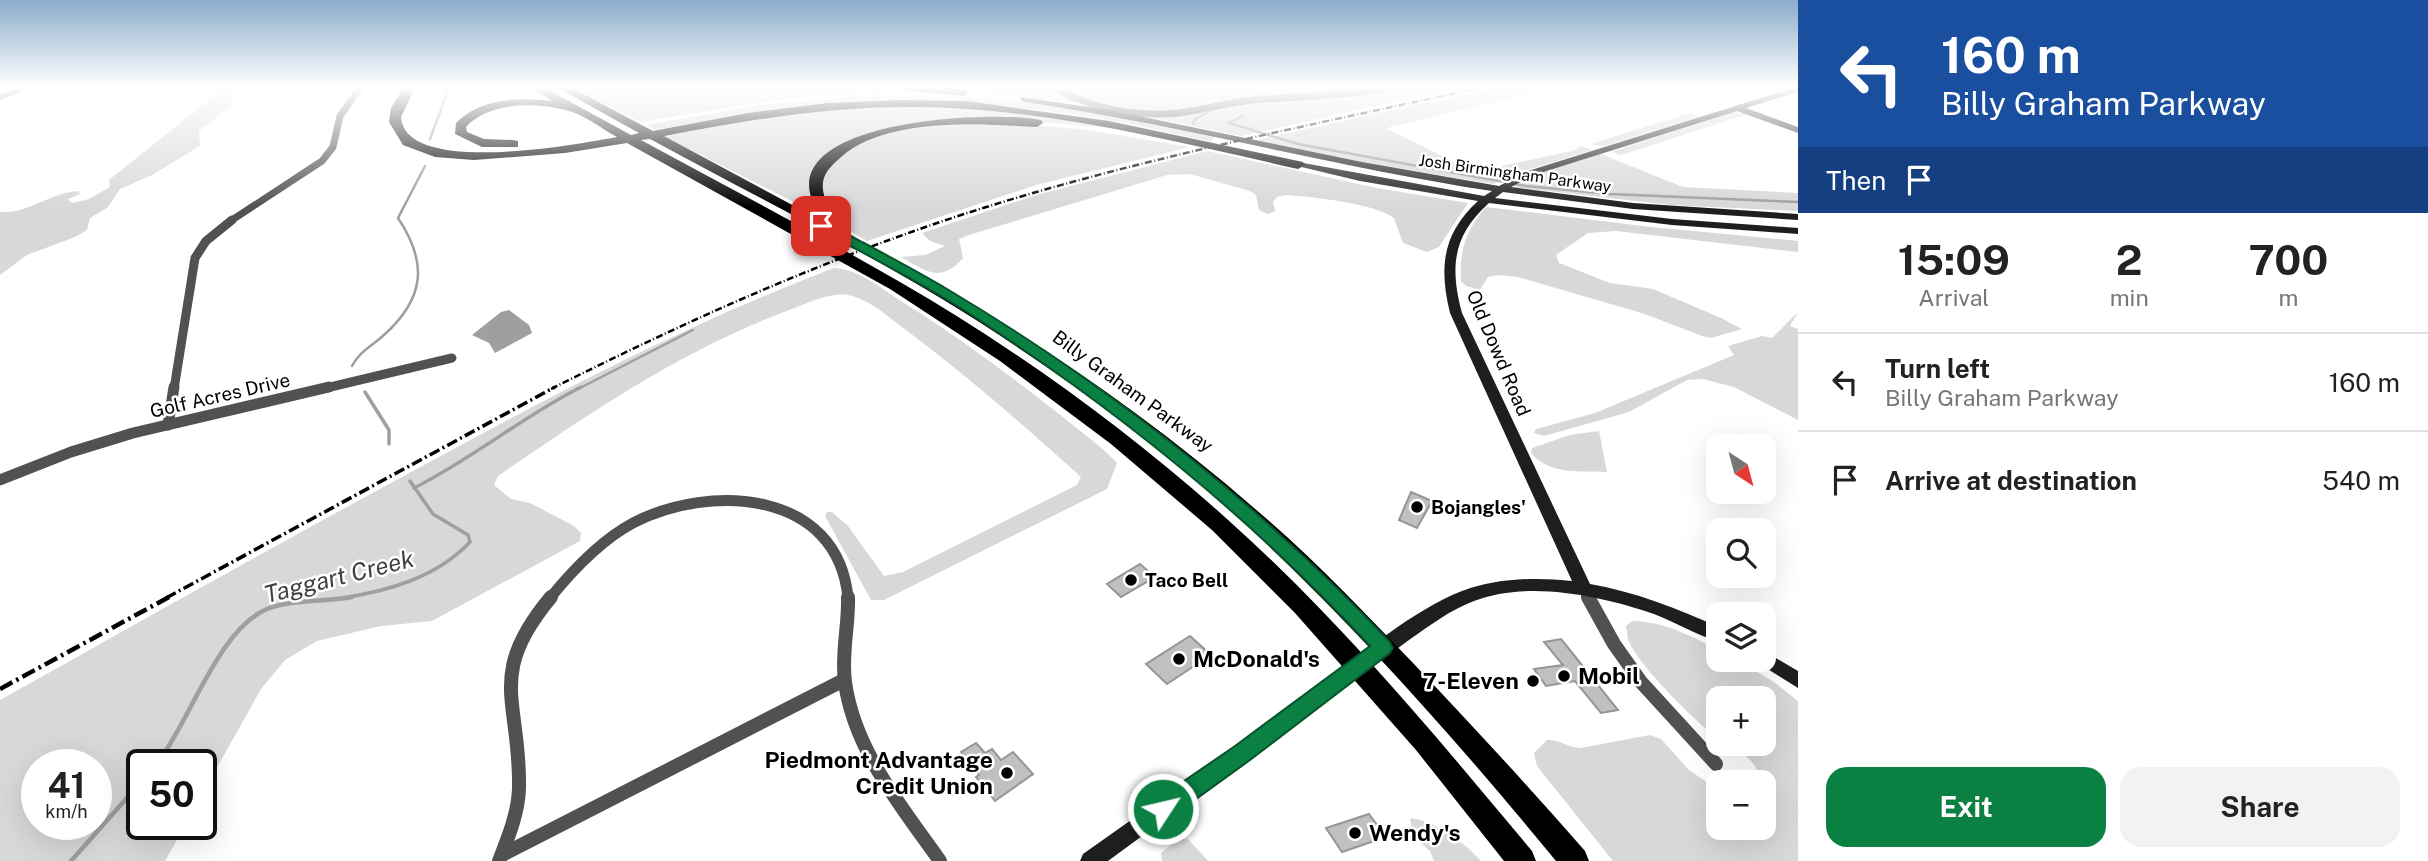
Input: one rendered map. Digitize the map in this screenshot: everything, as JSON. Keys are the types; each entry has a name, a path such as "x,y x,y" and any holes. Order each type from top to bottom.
{"highway":[{"path":"398,128 413,143 434,151 502,157 538,154 683,128"},
{"path":"460,128 464,136 474,141 502,145 620,128"},
{"path":"610,128 896,286 1028,372 1118,439 1186,495 1289,592 1425,742 1522,861"},
{"name":"Billy Graham Parkway","path":"639,128 915,276 1072,376 1205,477 1304,565 1503,776 1576,861"},
{"path":"858,245 827,216 820,205 815,188 818,176 828,161 848,146 901,128"},
{"path":"1084,128 1154,138 1298,165"},
{"path":"1132,128 1298,165"}],"main road":[{"name":"Josh Birmingham Parkway","path":"1190,128 1370,167 1522,192 1663,209 1798,216"},
{"name":"Old Dowd Road","path":"1584,589 1453,304 1448,278 1449,255 1471,213 1490,195 1522,177 1674,128"},
{"name":"Josh Birmingham Parkway","path":"1298,165 1437,193 1641,220 1798,231"},
{"path":"1641,220 1798,237"},
{"path":"1090,861 1439,608 1479,593 1535,586 1584,589 1631,600 1706,629"},
{"path":"1776,666 1798,680"}],"street":[{"path":"168,425 195,258 206,241 224,225 322,161 333,147 337,128"},
{"name":"Golf Acres Drive","path":"0,480 82,449 168,425 452,358"},
{"path":"500,858 517,810 519,792 519,765 509,688 511,668 519,642 528,625 591,556 630,524 682,505 723,500 777,508 811,526 835,550 846,580 849,600 844,680 856,731 902,808 940,861"},
{"name":"Old Dowd Road","path":"1584,589 1614,644 1641,682 1716,764"},
{"path":"500,858 844,680"}],"shaded area":[{"path":"174,128 203,128 199,131 200,146 152,175 120,189 108,207 90,218 87,230 27,255 0,275 0,212 21,210 69,192 79,191 80,194 68,199 72,203 89,199 110,187 109,180"},
{"path":"698,128 910,128 854,141 812,183 812,196 821,214 819,215 662,135"},
{"path":"921,128 1071,128 1190,147 1036,185 867,241 833,216 821,197 821,184 825,172 845,153 872,139"},
{"path":"1150,128 1170,128 1214,137 1211,142"},
{"path":"1203,128 1276,128 1241,136"},
{"path":"1310,128 1386,128 1460,165 1483,170 1572,151 1581,146 1592,150 1515,174 1493,184 1362,162 1257,140"},
{"path":"1642,128 1663,128 1604,146 1591,144"},
{"path":"1683,128 1704,128 1621,155 1611,152"},
{"path":"1207,151 1377,188 1468,203 1439,247 1427,252 1403,243 1394,218 1372,208 1286,195 1277,197 1273,202 1275,211 1268,214 1259,210 1256,195 1250,191 1190,174 1167,175 959,239 963,258 947,271 940,273 926,270 901,257 925,255 945,246 930,241 922,233 1036,195"},
{"path":"1601,154 1683,187 1798,193 1798,211 1671,205 1513,187 1541,173"},
{"path":"1486,207 1798,241 1798,252 1616,231 1588,233 1556,255 1559,263 1610,283 1653,289 1742,329 1711,338 1645,314 1518,277 1488,277 1480,290 1466,286 1461,281 1465,241 1473,224"},
{"path":"834,268 852,272 869,280 980,354 1105,451 1117,463 1107,489 884,600 871,600 825,516 827,512 832,512 848,526 884,576 903,572 1077,485 1081,477 973,383 879,310 864,300 848,295 819,299 752,325 676,362 568,428 498,476 494,485 511,499 530,503 574,526 581,533 580,541 432,621 381,626 317,641 285,660 261,689 217,767 217,749 126,749 126,840 177,840 165,861 0,861 0,700 508,420 723,314"},
{"path":"509,310 529,325 532,333 495,353 489,343 472,335 501,312"},
{"path":"1798,312 1790,326 1798,329 1798,420 1734,387 1703,379 1687,380 1629,412 1544,436 1534,433 1536,429 1595,413 1734,355 1728,346 1762,336 1772,338"},
{"path":"1599,431 1607,472 1556,468 1538,460 1531,453 1532,448 1570,435"},
{"path":"1632,621 1676,630 1706,644 1706,672 1757,672 1798,701 1798,861 1613,861 1537,766 1534,753 1547,740 1580,748 1650,735 1661,739 1689,770 1706,782 1706,840 1776,840 1776,770 1757,770 1745,756 1776,756 1776,686 1706,686 1706,728 1644,665 1628,640 1626,626"},
{"path":"1410,818 1430,823 1449,834 1481,861 1434,861 1430,851 1414,837"},
{"path":"1178,839 1188,839 1208,861 1162,861 1161,853"}],"building":[{"name":"Bojangles'","path":"1411,492 1432,501 1417,528 1399,520"},
{"name":"Taco Bell","path":"1140,564 1155,577 1121,597 1107,584"},
{"name":"McDonald's","path":"1190,636 1211,655 1167,684 1146,664"},
{"name":"Mobil","path":"1561,639 1618,710 1601,713 1575,681 1546,686 1534,669 1563,665 1544,642"},
{"name":"Piedmont Advantage Credit Union","path":"976,743 985,753 992,749 1001,760 1013,752 1033,774 995,801 961,752"},
{"name":"Wendy's","path":"1369,814 1386,837 1342,852 1326,828"}],"waterway":[{"name":"Taggart Creek","path":"430,139 434,128"},
{"path":"1246,128 1298,144 1526,186 1610,194 1798,202"},
{"name":"Taggart Creek","path":"352,366 362,353 398,321 414,294 418,265 408,234 398,218 425,166"},
{"path":"578,389 693,330"},
{"path":"415,488 581,387"},
{"name":"Taggart Creek","path":"365,392 389,430 389,444"},
{"name":"Taggart Creek","path":"410,481 415,488"},
{"name":"Taggart Creek","path":"342,598 411,580 443,565 470,542 468,535 433,514 415,488"},
{"name":"Taggart Creek","path":"167,749 219,656 250,620 277,606 352,597"},
{"name":"Taggart Creek","path":"71,861 126,799"}],"railway":[{"path":"554,388 750,296 903,235 1084,179 1294,128"},
{"path":"166,598 554,388"},
{"path":"0,689 169,597"}],"place":[{"name":"Bojangles'","path":"1417,507"},
{"name":"Taco Bell","path":"1131,580"},
{"name":"McDonald's","path":"1179,659"},
{"name":"Mobil","path":"1564,676"},
{"name":"7-Eleven","path":"1533,681"},
{"name":"Piedmont Advantage Credit Union","path":"1007,773"},
{"name":"Wendy's","path":"1355,833"}],"route":[{"path":"821,226 915,276 975,312 1065,371 1142,427 1205,477 1289,551 1383,648 1163,809"}]}
